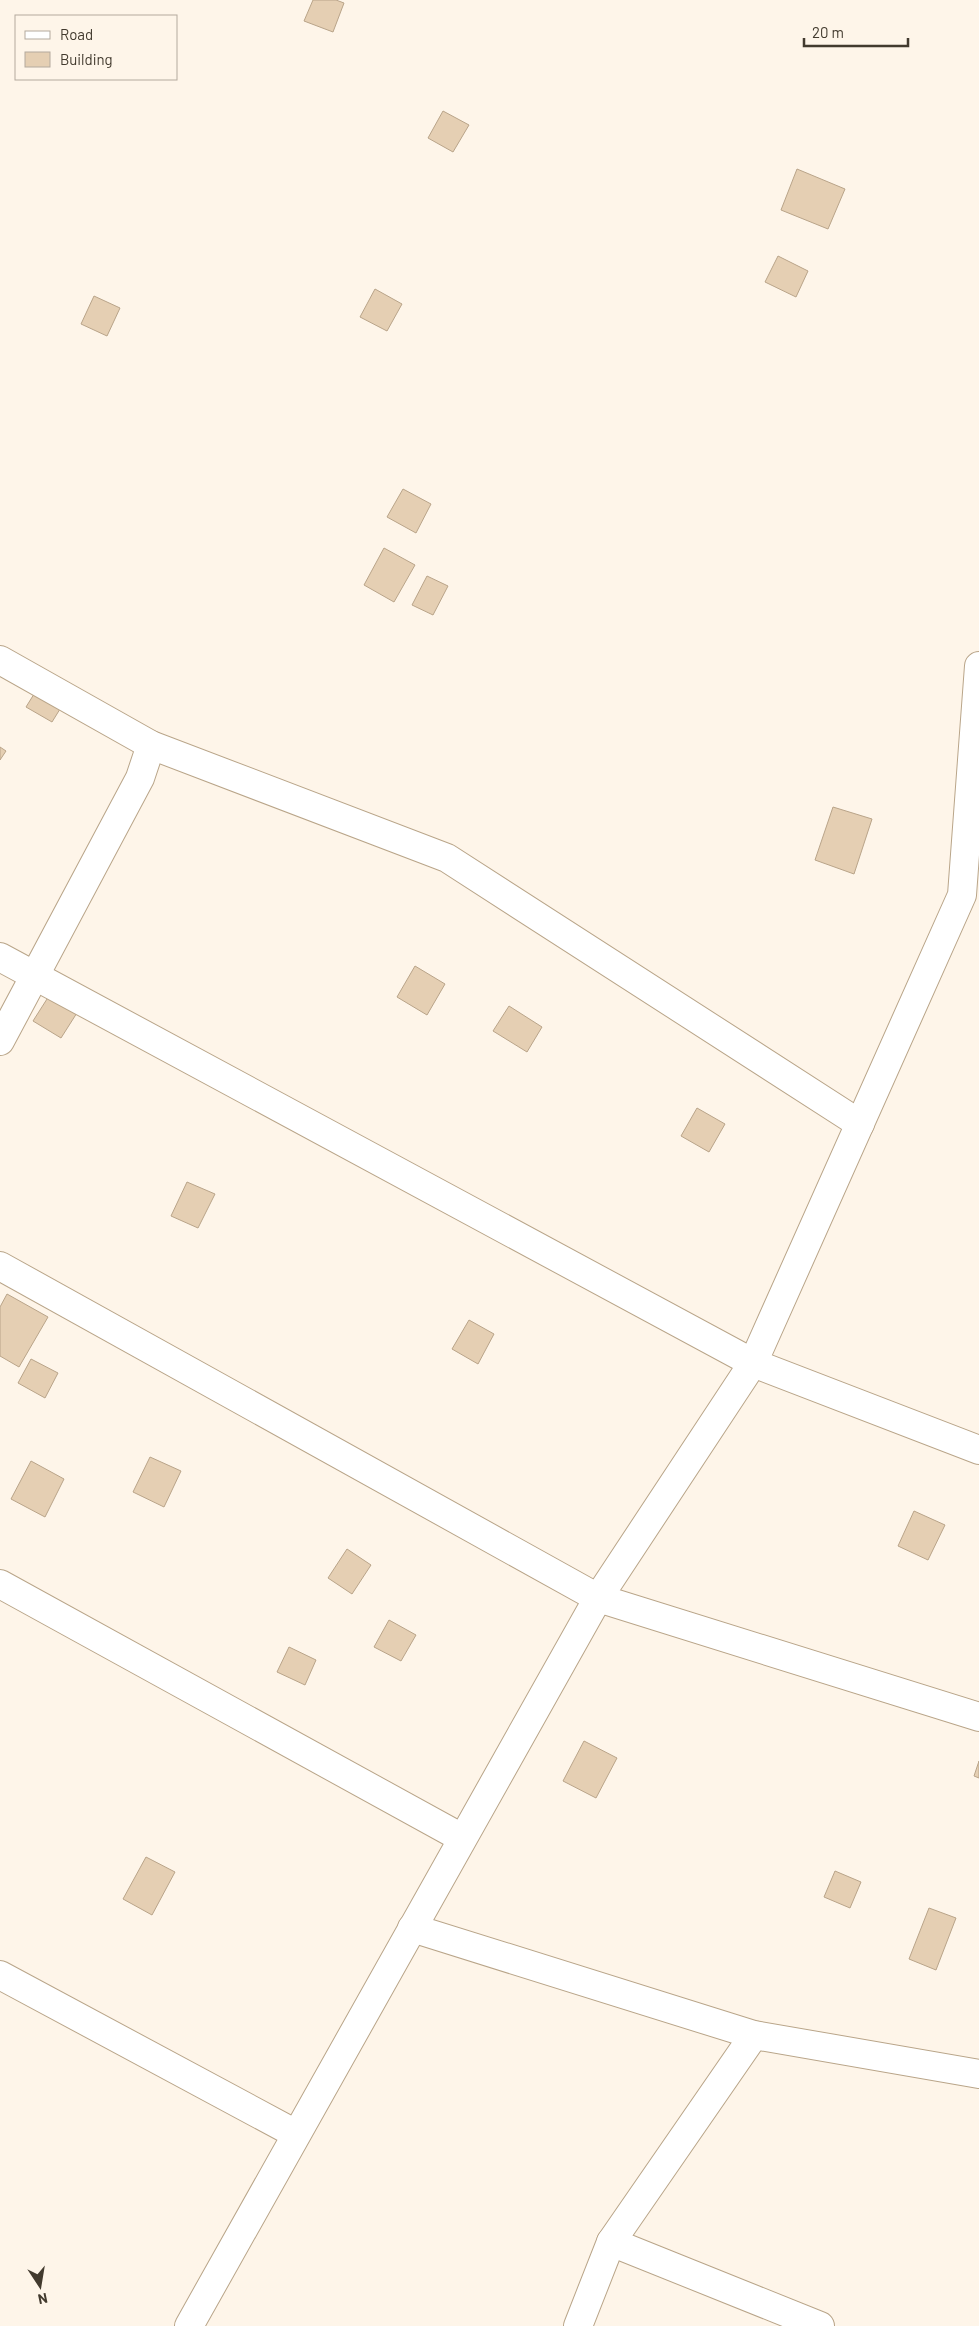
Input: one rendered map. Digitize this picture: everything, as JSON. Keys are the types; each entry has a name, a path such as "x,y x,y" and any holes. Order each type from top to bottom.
{"street":[{"path":"0,660 151,745 447,858 860,1124"},
{"path":"189,2326 598,1598 753,1363 962,895 979,666"},
{"path":"0,1041 140,778 151,745"},
{"path":"0,957 753,1363 979,1450"},
{"path":"0,1266 598,1598 979,1717"},
{"path":"0,1584 462,1838"},
{"path":"412,1928 754,2035 979,2074"},
{"path":"0,1975 296,2134"},
{"path":"578,2326 611,2242 754,2035"},
{"path":"611,2242 820,2326"}],"building":[{"path":"313,0 336,0 344,3 333,32 304,21"},
{"path":"443,111 469,125 453,152 428,138"},
{"path":"797,169 845,189 828,229 781,210"},
{"path":"778,256 808,271 796,297 765,282"},
{"path":"375,289 402,304 387,331 360,317"},
{"path":"94,296 120,308 107,336 81,324"},
{"path":"403,489 431,504 416,533 387,517"},
{"path":"384,548 415,565 394,602 364,585"},
{"path":"427,576 448,586 433,615 412,605"},
{"path":"39,686 65,701 52,722 26,707"},
{"path":"0,747 6,751 0,760"},
{"path":"833,807 872,819 854,874 815,860"},
{"path":"415,966 445,984 427,1015 397,997"},
{"path":"54,988 82,1005 61,1038 33,1021"},
{"path":"509,1006 542,1027 527,1052 493,1031"},
{"path":"697,1108 725,1124 709,1152 681,1136"},
{"path":"187,1182 215,1194 198,1228 171,1216"},
{"path":"7,1294 48,1317 19,1367 0,1356 0,1307"},
{"path":"469,1320 494,1334 478,1364 452,1349"},
{"path":"31,1359 58,1373 45,1398 18,1383"},
{"path":"150,1457 181,1471 164,1507 133,1492"},
{"path":"31,1461 64,1479 45,1517 11,1499"},
{"path":"914,1511 945,1525 928,1560 898,1546"},
{"path":"347,1549 371,1565 352,1594 328,1578"},
{"path":"389,1620 416,1635 401,1661 374,1647"},
{"path":"289,1647 316,1660 305,1685 277,1672"},
{"path":"584,1741 617,1758 596,1798 563,1781"},
{"path":"979,1761 979,1778 974,1776"},
{"path":"146,1857 175,1872 152,1915 123,1899"},
{"path":"835,1871 861,1882 850,1908 824,1897"},
{"path":"929,1908 956,1918 936,1970 909,1959"}]}
